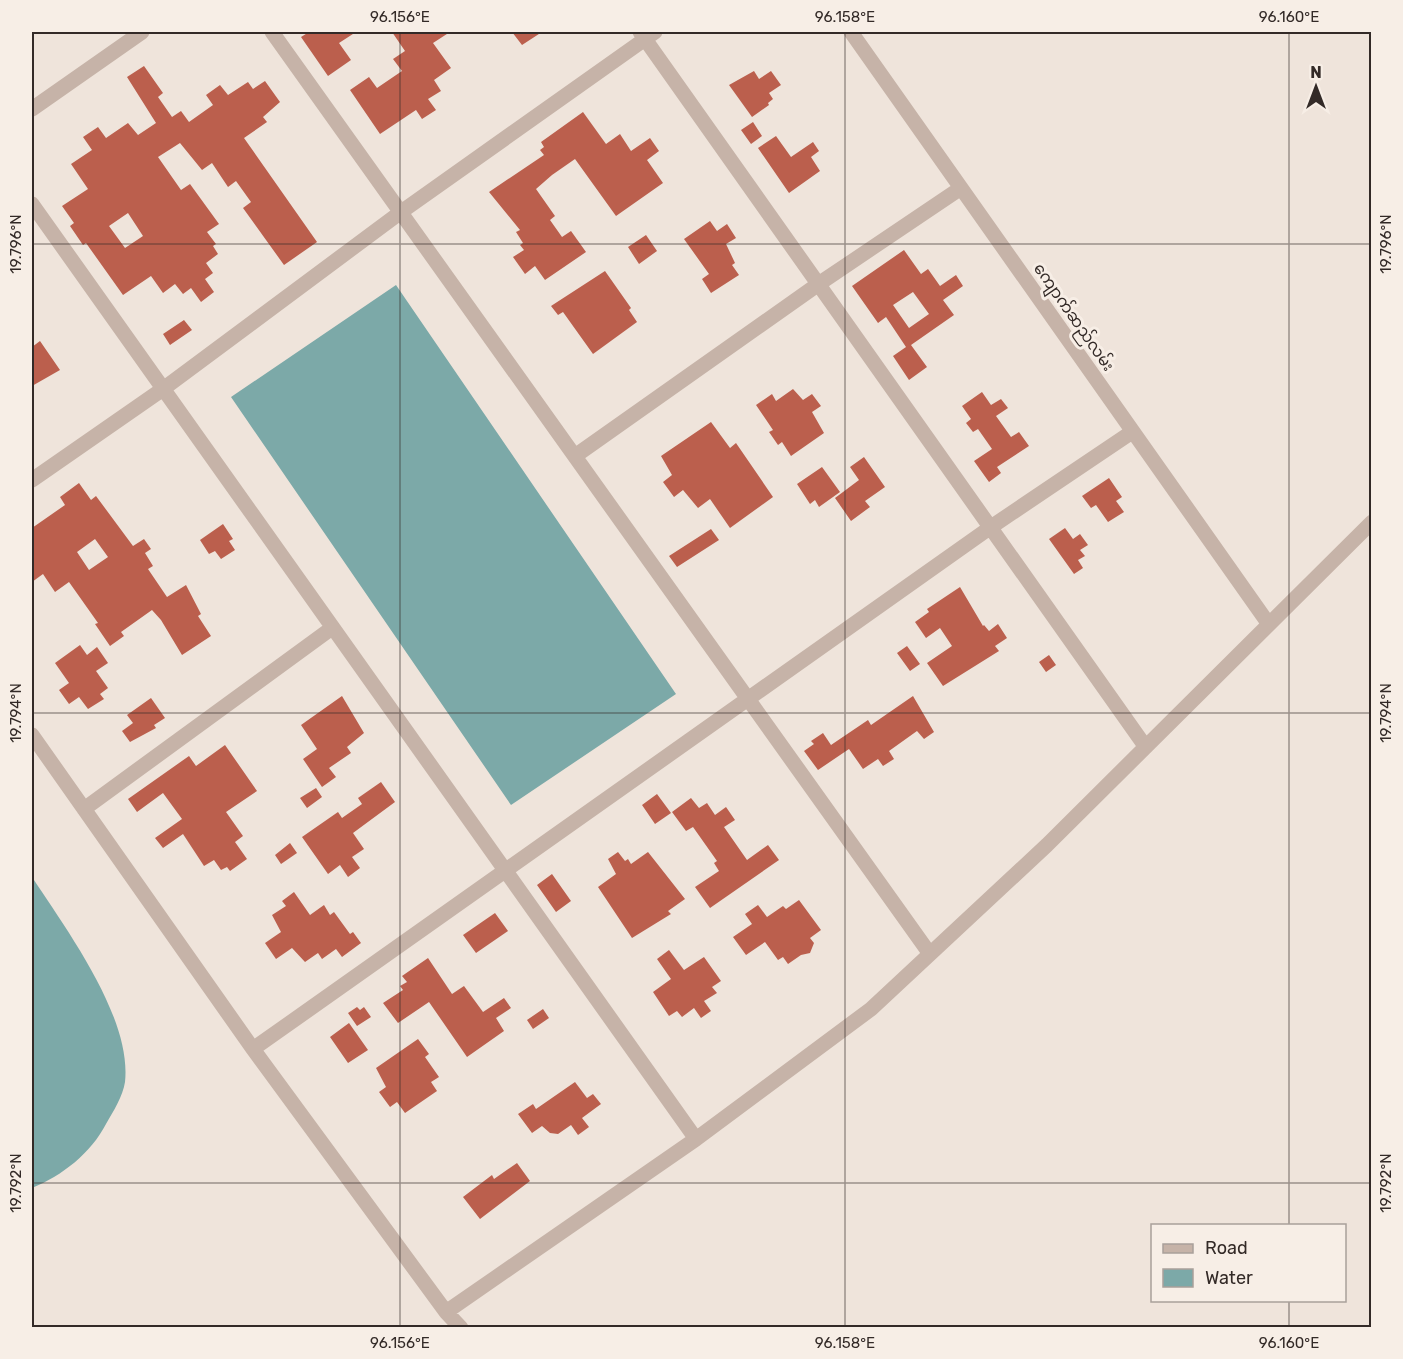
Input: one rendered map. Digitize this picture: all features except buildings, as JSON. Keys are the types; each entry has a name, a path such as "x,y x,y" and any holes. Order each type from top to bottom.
{"street":[{"path":"32,109 142,32"},
{"path":"272,32 930,954"},
{"name":"ကျောက်ဆည်လမ်း","path":"851,32 1268,623"},
{"path":"32,480 163,389 646,34 1145,746"},
{"path":"575,456 961,188"},
{"path":"32,204 696,1139"},
{"path":"253,1049 991,527 1132,432"},
{"path":"446,1312 696,1139 871,1009 1047,845 1371,522"},
{"path":"84,809 332,628"},
{"path":"32,735 253,1049 460,1328"}],"water":[{"path":"396,285 676,694 511,805 231,397"},
{"path":"32,877 78,948 108,1002 124,1057 125,1082 117,1104 92,1145 65,1170 32,1188"}]}
